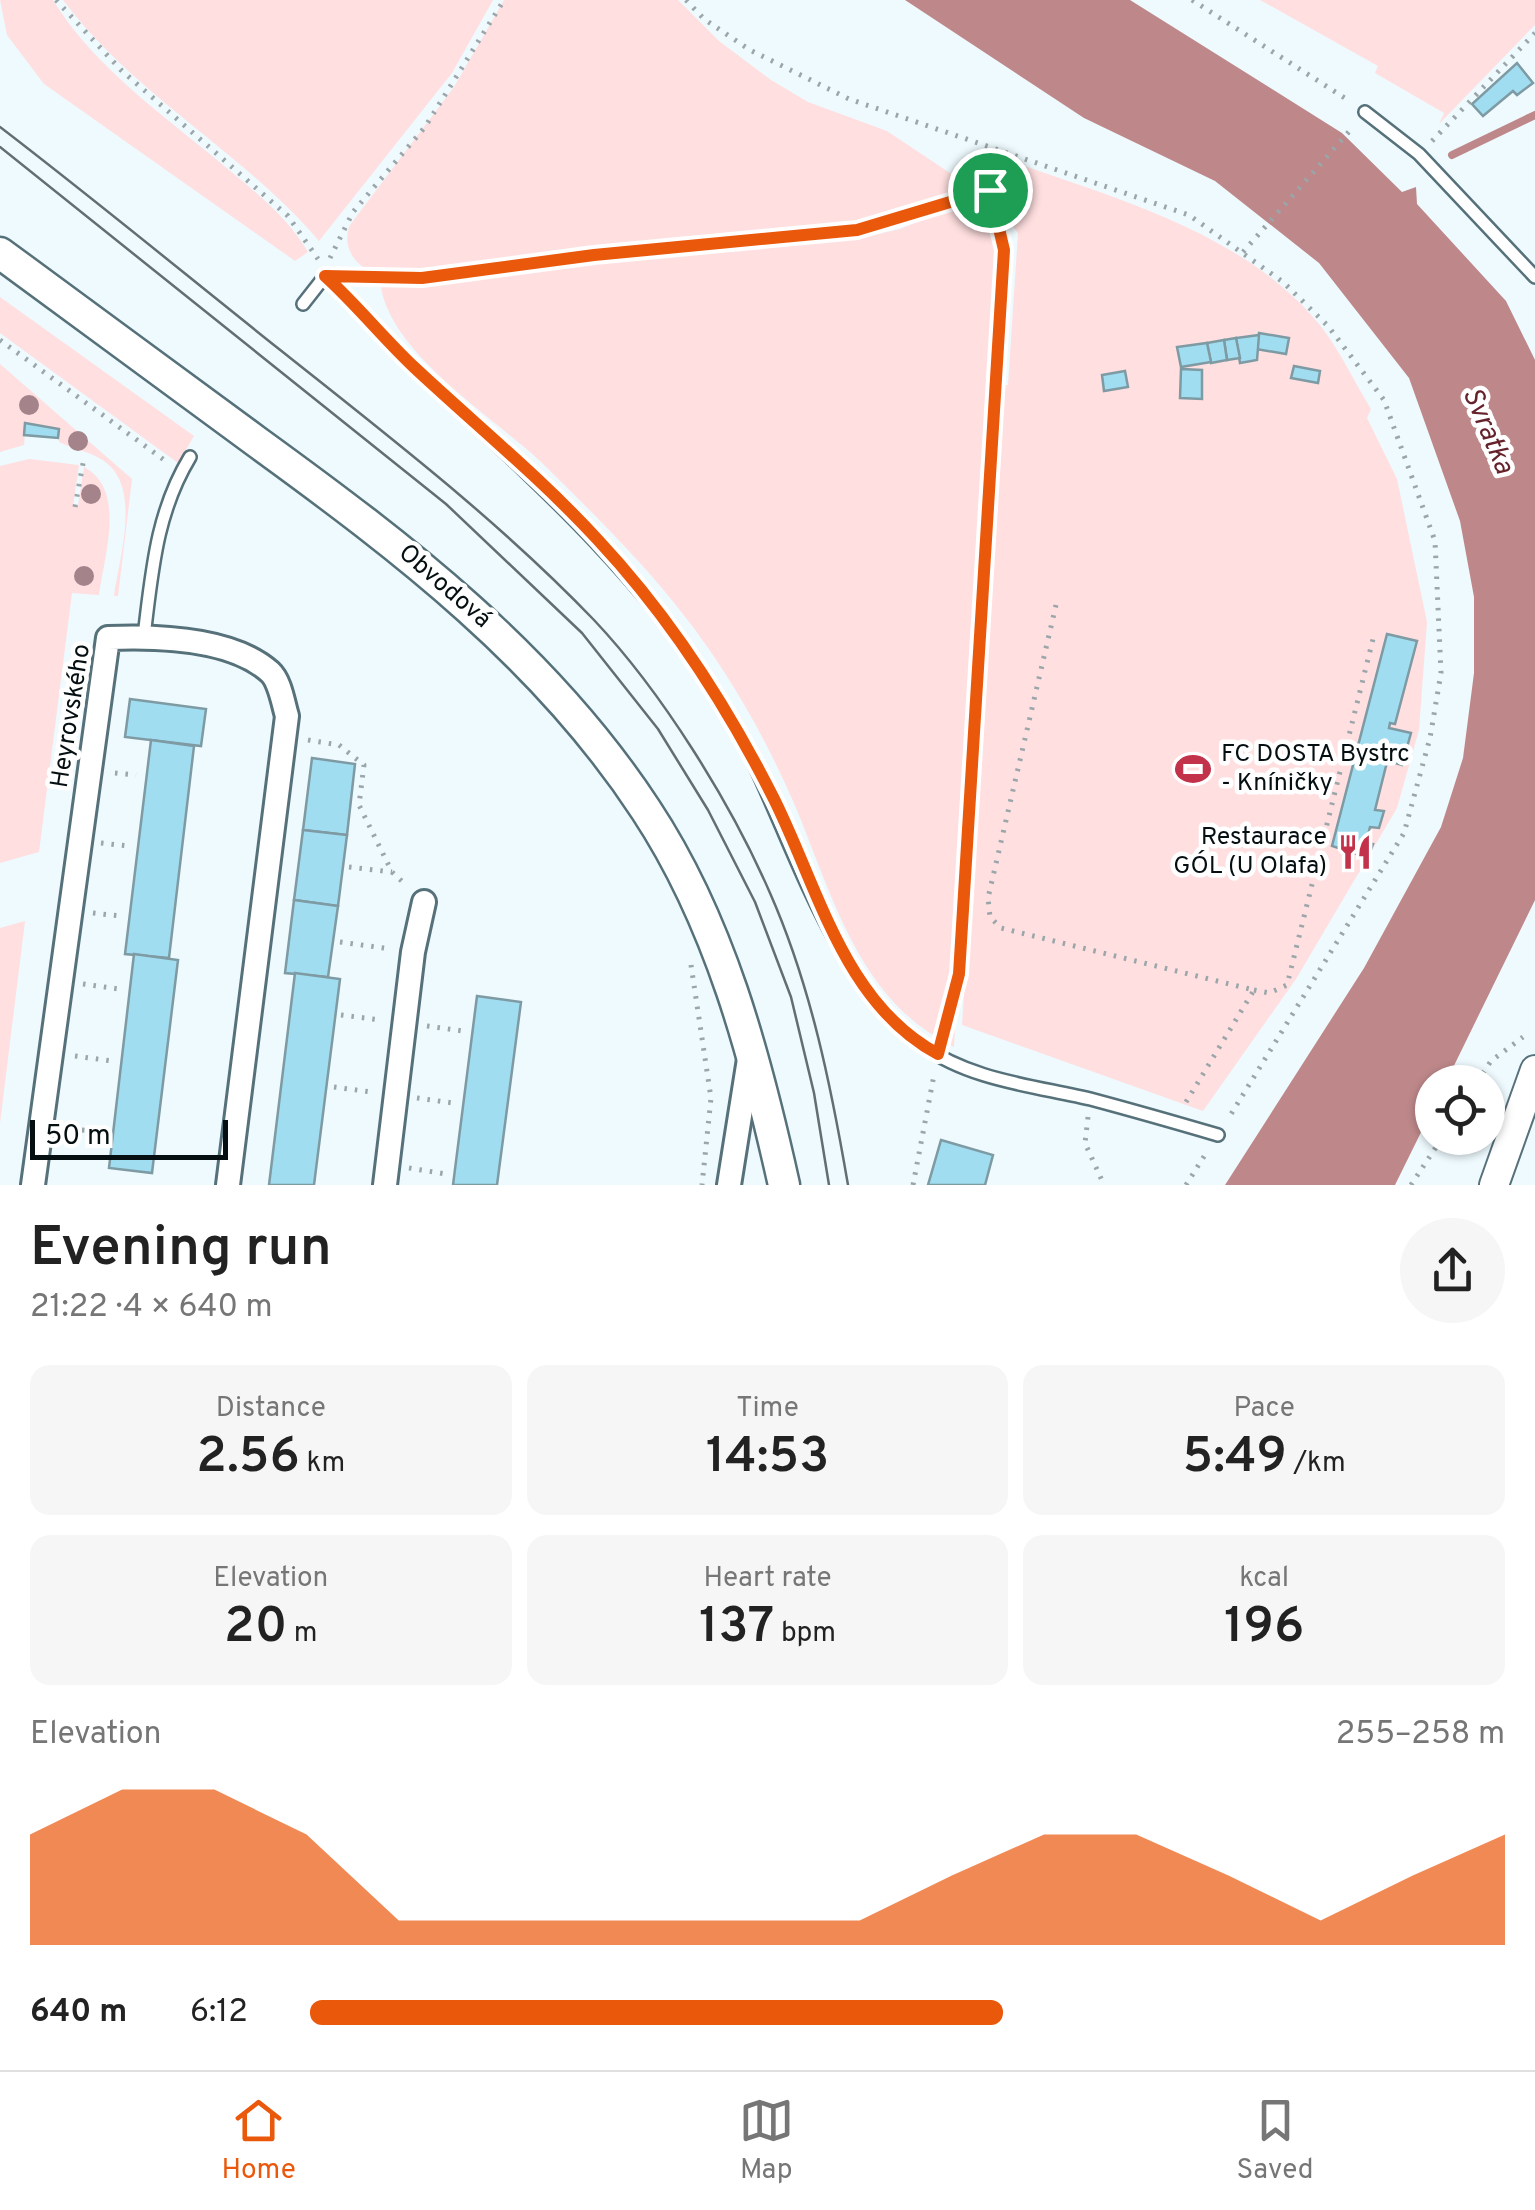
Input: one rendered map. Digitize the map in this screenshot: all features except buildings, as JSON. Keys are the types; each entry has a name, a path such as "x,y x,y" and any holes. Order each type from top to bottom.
{"main road":[{"name":"Obvodová","path":"0,253 368,522 524,657 587,728 648,812 725,971 751,1040 784,1185"}],"street":[{"path":"144,636 242,653 273,674 287,716 228,1185"},
{"name":"Heyrovského","path":"33,1185 108,638 144,636"},
{"path":"386,1175 413,952 424,902"},
{"name":"Obvodová","path":"729,1185 751,1040"},
{"path":"1494,1185 1535,1070"}],"lane":[{"path":"1363,115 1419,154 1535,276"},
{"path":"303,304 325,276 404,358 596,538 649,598 718,696 774,800 821,910 859,979 892,1018 938,1054 1032,1090 1090,1100 1218,1135"},
{"path":"144,636 157,531 190,457"}],"path":[{"path":"56,0 120,70 288,216 310,242 325,276"},
{"path":"325,276 340,232 425,127 504,0"},
{"path":"686,0 704,18 750,50 848,99 1014,152 1189,216 1283,282 1328,326 1384,400 1436,541 1441,673 1430,738 1404,833 1284,1035 1186,1185"},
{"path":"1192,0 1363,115 1243,252"},
{"path":"1419,154 1535,33"},
{"path":"325,276 422,278 594,255 857,230 990,190 1014,152"},
{"path":"913,1185 938,1054 959,974 1004,250 990,190"},
{"path":"0,340 181,472"},
{"path":"75,506 84,458"},
{"path":"1056,605 988,898 990,916 1001,928 1269,993 1287,985 1374,635"},
{"path":"285,736 339,745 364,765 359,805 392,872 424,902"},
{"path":"349,867 392,872"},
{"path":"340,942 413,952"},
{"path":"688,948 711,1098 702,1185"},
{"path":"61,982 119,990"},
{"path":"1176,1123 1254,990"},
{"path":"341,1014 394,1022"},
{"path":"422,1026 464,1031"},
{"path":"1488,1065 1523,1037"},
{"path":"51,1054 112,1060"},
{"path":"334,1087 382,1094"},
{"path":"412,1098 454,1103"},
{"path":"1090,1100 1085,1142 1104,1185"},
{"path":"41,1126 103,1132"},
{"path":"1411,1185 1431,1155"},
{"path":"386,1175 446,1174"}],"shaded area":[{"path":"0,0 53,0 111,70 262,198 308,252 295,261 44,84 7,35"},
{"path":"63,0 493,0 452,73 319,241 257,179 122,65"},
{"path":"504,0 678,0 719,41 771,80 808,102 887,131 980,193 900,226 838,236 570,251 418,272 371,272 350,252 350,225 454,87"},
{"path":"1260,0 1535,0 1535,25 1439,124 1444,113 1375,73 1378,66"},
{"name":"FC DOSTA Bystrc - Kníničky","path":"1022,165 1144,209 1224,246 1294,297 1323,329 1371,409 1367,418 1397,479 1427,622 1419,730 1397,808 1296,979 1203,1111 962,1025 1002,385 1008,385 1018,233 1001,213"},
{"path":"982,196 998,255 954,1047 921,1027 893,1002 871,973 836,906 771,753 702,639 635,558 561,481 424,360 389,312 381,287 388,279 473,266 535,264 580,253 675,251 874,235 900,229"},
{"path":"0,297 194,436 178,463 0,333"},
{"path":"0,364 132,479 118,596 114,596 126,509 118,477 103,461 59,442 58,429 26,423 24,445 0,452"},
{"path":"29,459 79,465 73,506 78,506 84,467 97,477 105,491 110,525 99,595 72,593 39,852 0,863 0,466"},
{"path":"25,921 0,1123 0,928"}],"water":[{"name":"Svratka","path":"905,0 1130,0 1342,133 1402,192 1416,187 1417,204 1506,301 1535,360 1535,900 1454,1065 1415,1065 1415,1144 1395,1185 1225,1185 1364,968 1441,827 1463,758 1474,673 1474,597 1460,521 1409,378 1319,263 1215,181 1084,118"}],"waterway":[{"path":"1452,155 1535,115"}],"tram line":[{"path":"0,127 441,479 557,583 645,680 715,786 770,893 797,964 818,1037 848,1185"},
{"path":"0,147 446,504 582,633 658,729 708,810 755,902 791,997 814,1093 829,1185"}],"place":[{"name":"FC DOSTA Bystrc - Kníničky","path":"1193,769"},
{"name":"Restaurace GÓL (U Olafa)","path":"1355,852"}],"route":[{"path":"990,190 1004,250 959,974 938,1054 892,1018 859,979 821,910 774,800 718,696 649,598 596,538 404,358 325,276 422,278 594,255 857,230 990,190"}]}
